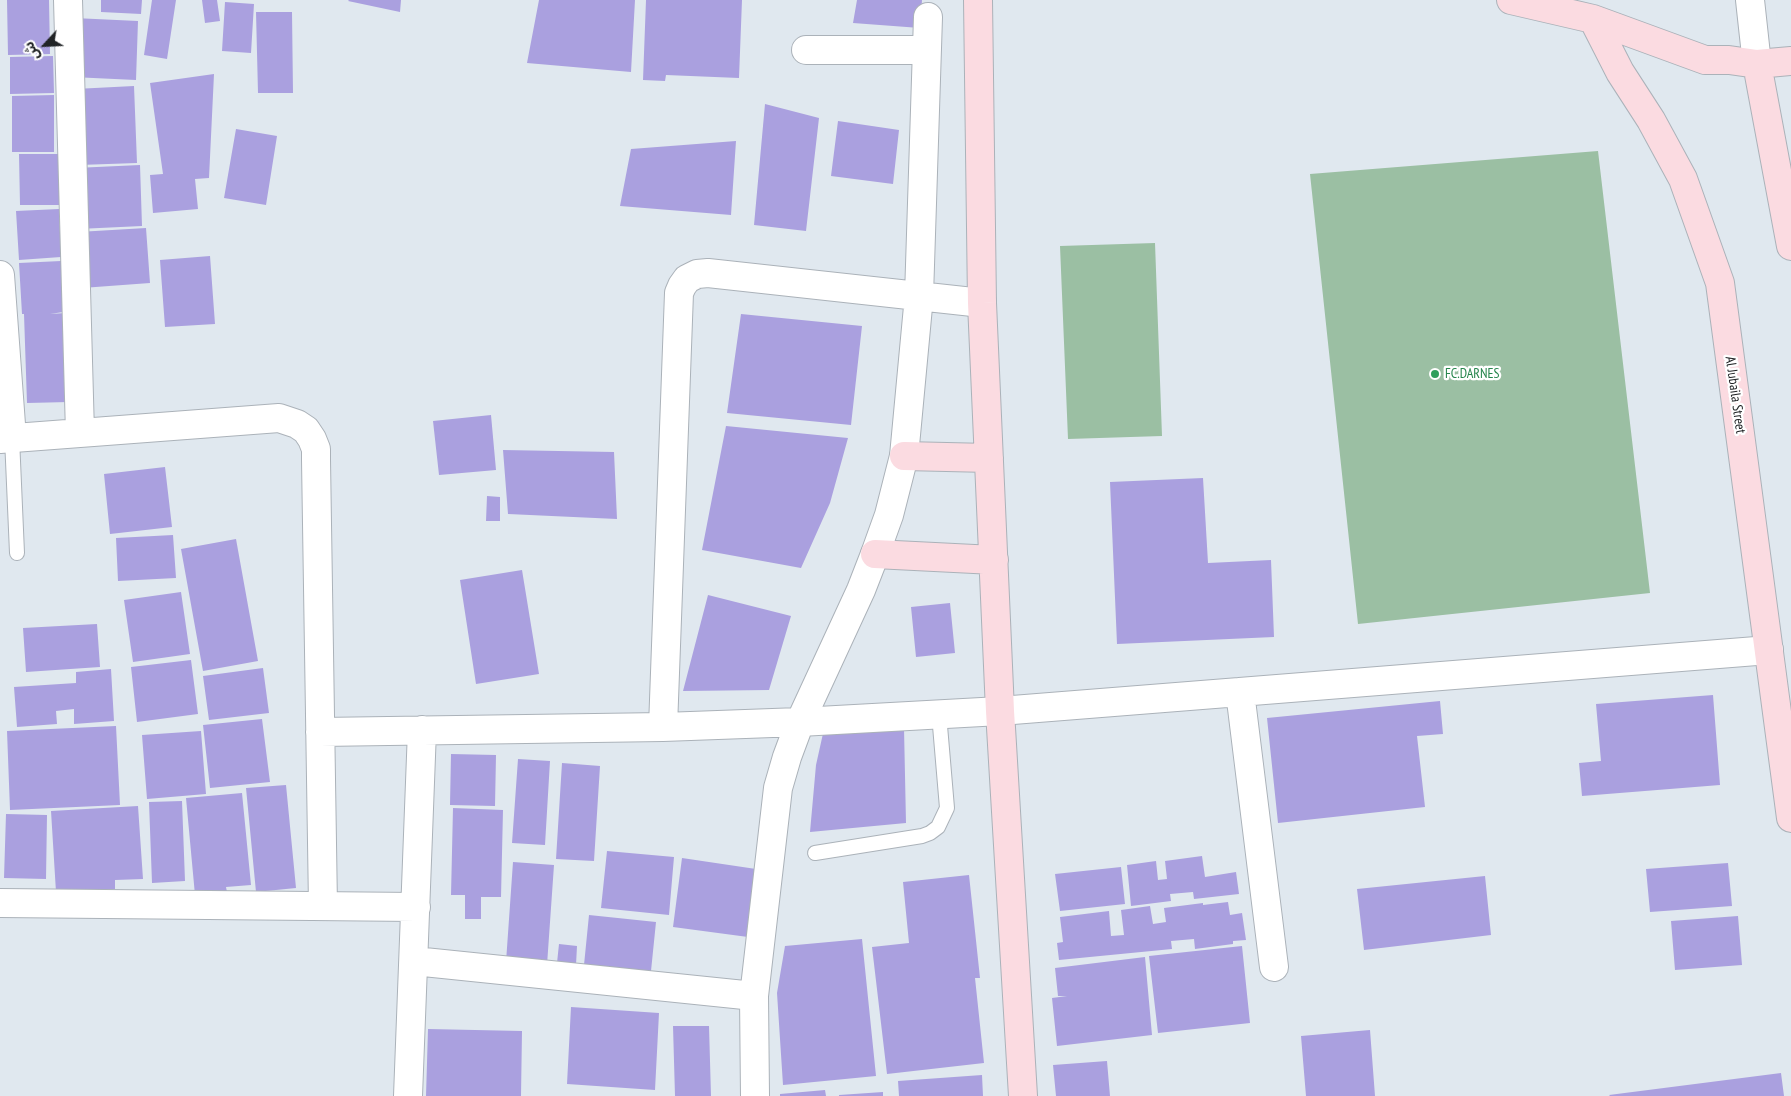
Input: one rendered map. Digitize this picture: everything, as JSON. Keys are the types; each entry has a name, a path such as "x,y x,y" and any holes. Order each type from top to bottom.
{"street":[{"path":"68,0 80,433"},
{"path":"978,0 982,303 1000,711 1023,1096"},
{"path":"1511,0 1591,10 1705,60 1729,60 1758,64 1791,61"},
{"path":"1750,0 1758,64 1791,246"},
{"name":"Al Jubaila Street","path":"1591,10 1620,72 1651,120 1683,179 1720,282 1791,818"},
{"path":"755,1096 754,996 778,788 787,756 800,722 861,590 875,554 889,516 904,456 919,296 928,17"},
{"path":"806,50 928,50"},
{"path":"663,726 679,293 687,279 697,274 708,273 982,303"},
{"path":"0,275 6,438 279,418 297,424 306,430 312,439 316,449 322,906"},
{"path":"904,456 989,458"},
{"path":"875,554 994,560"},
{"path":"320,732 800,722 1000,711 1769,650"},
{"path":"1240,692 1274,967"},
{"path":"408,1096 422,730"},
{"path":"0,903 416,907"},
{"path":"414,961 754,996"}],"lane":[{"path":"6,438 18,553"},
{"path":"815,852 922,836 938,827 947,808 939,714"}],"green space":[{"path":"1598,151 1650,593 1358,624 1310,174"},
{"path":"1155,243 1162,436 1068,439 1060,246"}],"building":[{"path":"7,0 49,0 50,54 8,55"},
{"path":"101,0 142,0 141,14 101,12"},
{"path":"152,0 176,0 167,59 144,55"},
{"path":"202,0 217,0 220,21 205,23"},
{"path":"401,0 400,12 348,1"},
{"path":"539,0 635,0 631,72 527,63"},
{"path":"646,0 742,0 739,78 666,75 665,81 643,80"},
{"path":"857,0 922,0 920,28 853,23"},
{"path":"225,2 254,4 251,53 222,51"},
{"path":"256,12 292,12 293,93 258,93"},
{"path":"74,18 138,21 136,80 72,77"},
{"path":"53,56 54,93 10,94 10,57"},
{"path":"214,74 209,178 195,179 198,209 153,213 150,175 163,174 150,83"},
{"path":"134,86 137,163 79,165 75,89"},
{"path":"54,95 54,152 12,152 12,96"},
{"path":"765,104 819,118 806,231 754,225"},
{"path":"838,121 899,130 893,184 831,176"},
{"path":"236,129 277,136 266,205 224,198"},
{"path":"736,141 731,215 620,206 631,149"},
{"path":"19,154 61,154 62,205 20,205"},
{"path":"140,165 142,226 78,229 75,168"},
{"path":"59,209 61,257 19,260 16,211"},
{"path":"146,228 150,283 82,288 78,232"},
{"path":"210,256 215,324 165,327 160,260"},
{"path":"61,261 63,312 50,314 66,313 69,402 27,403 24,314 22,314 19,263"},
{"path":"741,314 862,326 851,425 727,413"},
{"path":"491,415 496,470 439,475 433,421"},
{"path":"726,426 848,438 830,503 801,568 702,550"},
{"path":"503,450 614,452 617,519 508,514"},
{"path":"165,467 172,527 110,534 104,474"},
{"path":"1203,478 1208,563 1271,560 1274,637 1117,644 1110,482"},
{"path":"487,496 500,497 500,521 486,521"},
{"path":"173,535 176,578 118,581 116,538"},
{"path":"236,539 258,661 203,671 181,549"},
{"path":"522,570 539,674 476,684 460,580"},
{"path":"181,592 190,654 133,662 124,600"},
{"path":"708,595 791,616 769,690 683,691"},
{"path":"950,603 955,653 916,657 911,607"},
{"path":"97,624 100,667 26,672 23,628"},
{"path":"191,660 198,714 137,722 131,667"},
{"path":"263,668 269,713 209,720 203,676"},
{"path":"111,669 114,721 74,724 74,709 56,711 57,724 17,727 14,687 76,683 76,672"},
{"path":"1713,695 1720,785 1582,796 1579,763 1601,761 1596,704"},
{"path":"1440,701 1443,734 1417,736 1425,807 1278,823 1267,718"},
{"path":"262,719 270,782 210,788 203,725"},
{"path":"116,726 120,805 10,810 7,731"},
{"path":"904,728 906,823 810,832 816,765 824,729"},
{"path":"201,731 206,794 147,799 142,735"},
{"path":"451,754 496,755 495,806 450,805"},
{"path":"518,759 550,761 545,845 512,843"},
{"path":"562,763 600,766 594,861 556,859"},
{"path":"286,785 296,888 256,892 246,788"},
{"path":"242,793 251,885 226,887 227,892 195,895 186,798"},
{"path":"182,801 185,881 152,883 149,802"},
{"path":"138,806 143,879 115,880 115,889 56,892 51,811"},
{"path":"453,808 503,810 501,897 481,897 481,919 465,919 465,895 451,895"},
{"path":"6,814 47,815 46,879 4,878"},
{"path":"607,851 674,857 669,915 601,908"},
{"path":"1202,856 1205,877 1236,872 1239,894 1194,899 1193,892 1170,894 1171,901 1131,906 1127,865 1156,861 1158,880 1167,879 1165,861"},
{"path":"682,858 756,869 748,937 673,927"},
{"path":"513,862 554,865 547,965 506,962"},
{"path":"1728,863 1732,906 1650,912 1646,869"},
{"path":"1121,867 1125,904 1060,911 1055,874"},
{"path":"969,875 980,978 975,978 984,1063 887,1074 872,947 909,943 903,882"},
{"path":"1485,876 1491,935 1364,950 1357,889"},
{"path":"1228,902 1230,915 1242,913 1246,940 1233,941 1233,944 1195,949 1194,939 1171,941 1172,949 1059,960 1057,943 1063,942 1060,917 1109,911 1111,936 1124,935 1121,910 1150,906 1153,924 1166,922 1164,908"},
{"path":"589,915 656,922 651,971 584,965"},
{"path":"1738,916 1742,965 1675,970 1671,921"},
{"path":"862,939 876,1076 783,1085 777,993 785,946"},
{"path":"559,944 577,946 576,965 557,963"},
{"path":"1242,946 1250,1023 1158,1033 1149,956"},
{"path":"1145,957 1152,1035 1057,1046 1052,998 1067,996 1058,996 1055,968"},
{"path":"571,1007 659,1013 655,1090 567,1084"},
{"path":"673,1026 709,1026 711,1096 675,1096"},
{"path":"428,1029 522,1031 521,1096 426,1096"},
{"path":"1370,1030 1375,1096 1306,1096 1301,1036"},
{"path":"1107,1061 1110,1096 1056,1096 1053,1065"},
{"path":"1781,1073 1784,1096 1609,1095"},
{"path":"982,1075 983,1096 899,1096 898,1081"},
{"path":"825,1090 826,1096 780,1096 780,1094"},
{"path":"883,1092 883,1096 839,1096 839,1095"}],"place":[{"name":"FC.DARNES","path":"1435,374"}]}
